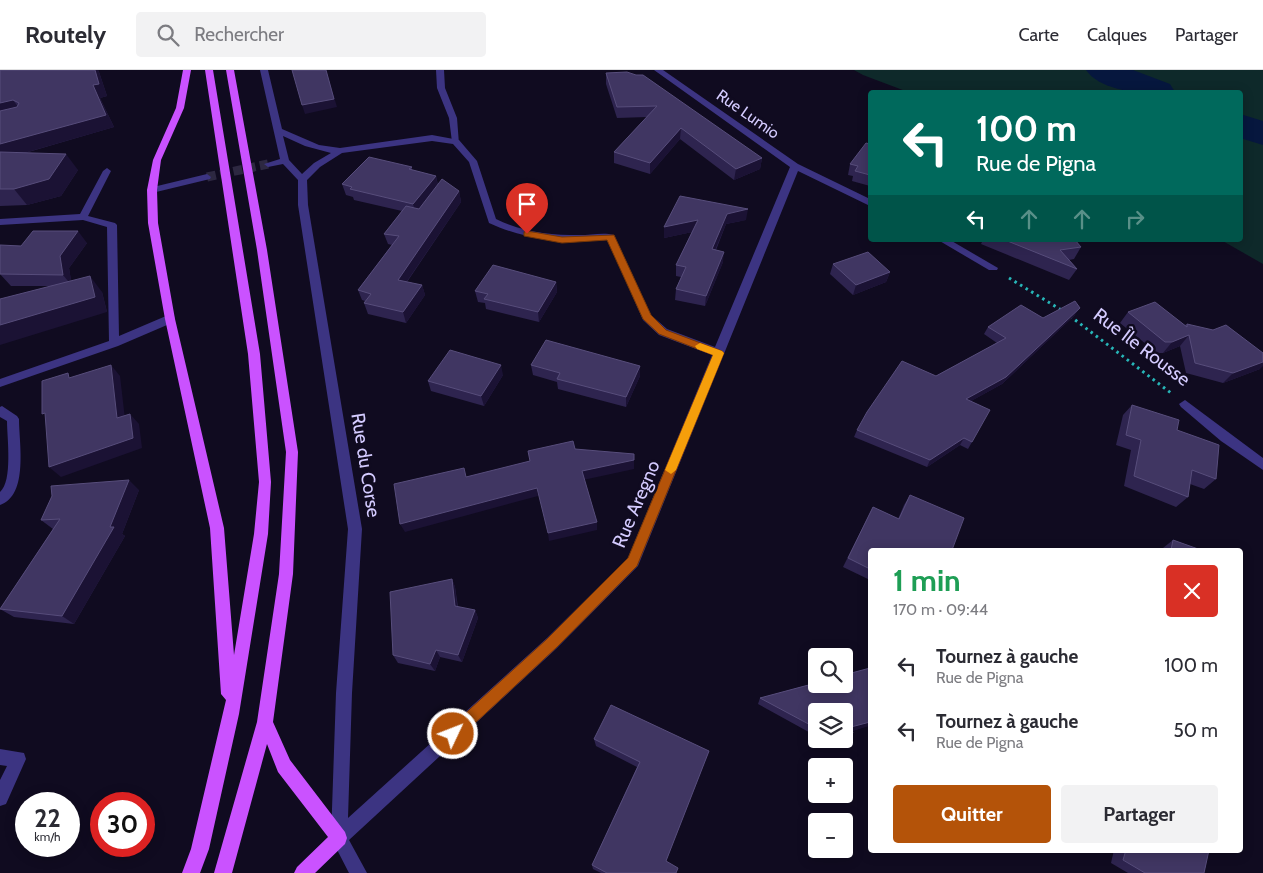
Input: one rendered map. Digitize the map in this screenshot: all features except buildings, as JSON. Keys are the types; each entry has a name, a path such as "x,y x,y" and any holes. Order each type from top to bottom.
{"main road":[{"path":"188,70 180,108 156,160 152,190 153,222 170,319 217,528 231,714"},
{"path":"191,873 200,849 231,714 261,534 265,482 254,354 209,70"},
{"path":"223,873 265,722 286,574 292,452 262,250 230,70"},
{"path":"265,722 284,766 339,838 303,873"}],"street":[{"path":"264,70 285,161 302,179 317,165 340,151"},
{"path":"440,70 441,88 453,118 456,142 473,161 492,221 509,231 562,240 610,237 647,317 663,332 719,353"},
{"name":"Rue Lumio","path":"658,70 796,166"},
{"path":"278,130 304,143 325,150 340,151 432,138 456,142"},
{"path":"268,164 285,161"},
{"path":"796,166 868,202"},
{"name":"Rue Aregno","path":"339,838 552,643 633,562 796,166"},
{"path":"82,217 107,172"},
{"path":"152,190 206,177"},
{"name":"Rue du Corse","path":"302,179 302,204 355,529 344,693 339,838"},
{"path":"0,222 82,217 112,225 114,343"},
{"path":"947,242 993,268"},
{"path":"0,383 114,343 170,319"},
{"name":"Rue Île Rousse","path":"1185,404 1225,438 1263,466"},
{"path":"0,412 2,411 13,419 14,478 9,492 0,500"},
{"path":"0,757 18,759 0,798"},
{"path":"339,838 358,873"}],"path":[{"name":"Rue Île Rousse","path":"993,268 1064,311 1185,404"}],"green space":[{"path":"854,70 1263,70 1263,264 1224,242 1243,242 1243,90 903,90"}],"waterway":[{"path":"1103,70 1152,90"},
{"path":"1243,126 1263,134"}],"tunnel":[{"path":"207,177 268,164"}],"slow traffic":[{"path":"671,470 719,353 700,346"}],"route":[{"path":"453,734 552,643 633,562 719,353 663,332 647,317 610,237 562,240 527,234"}]}
